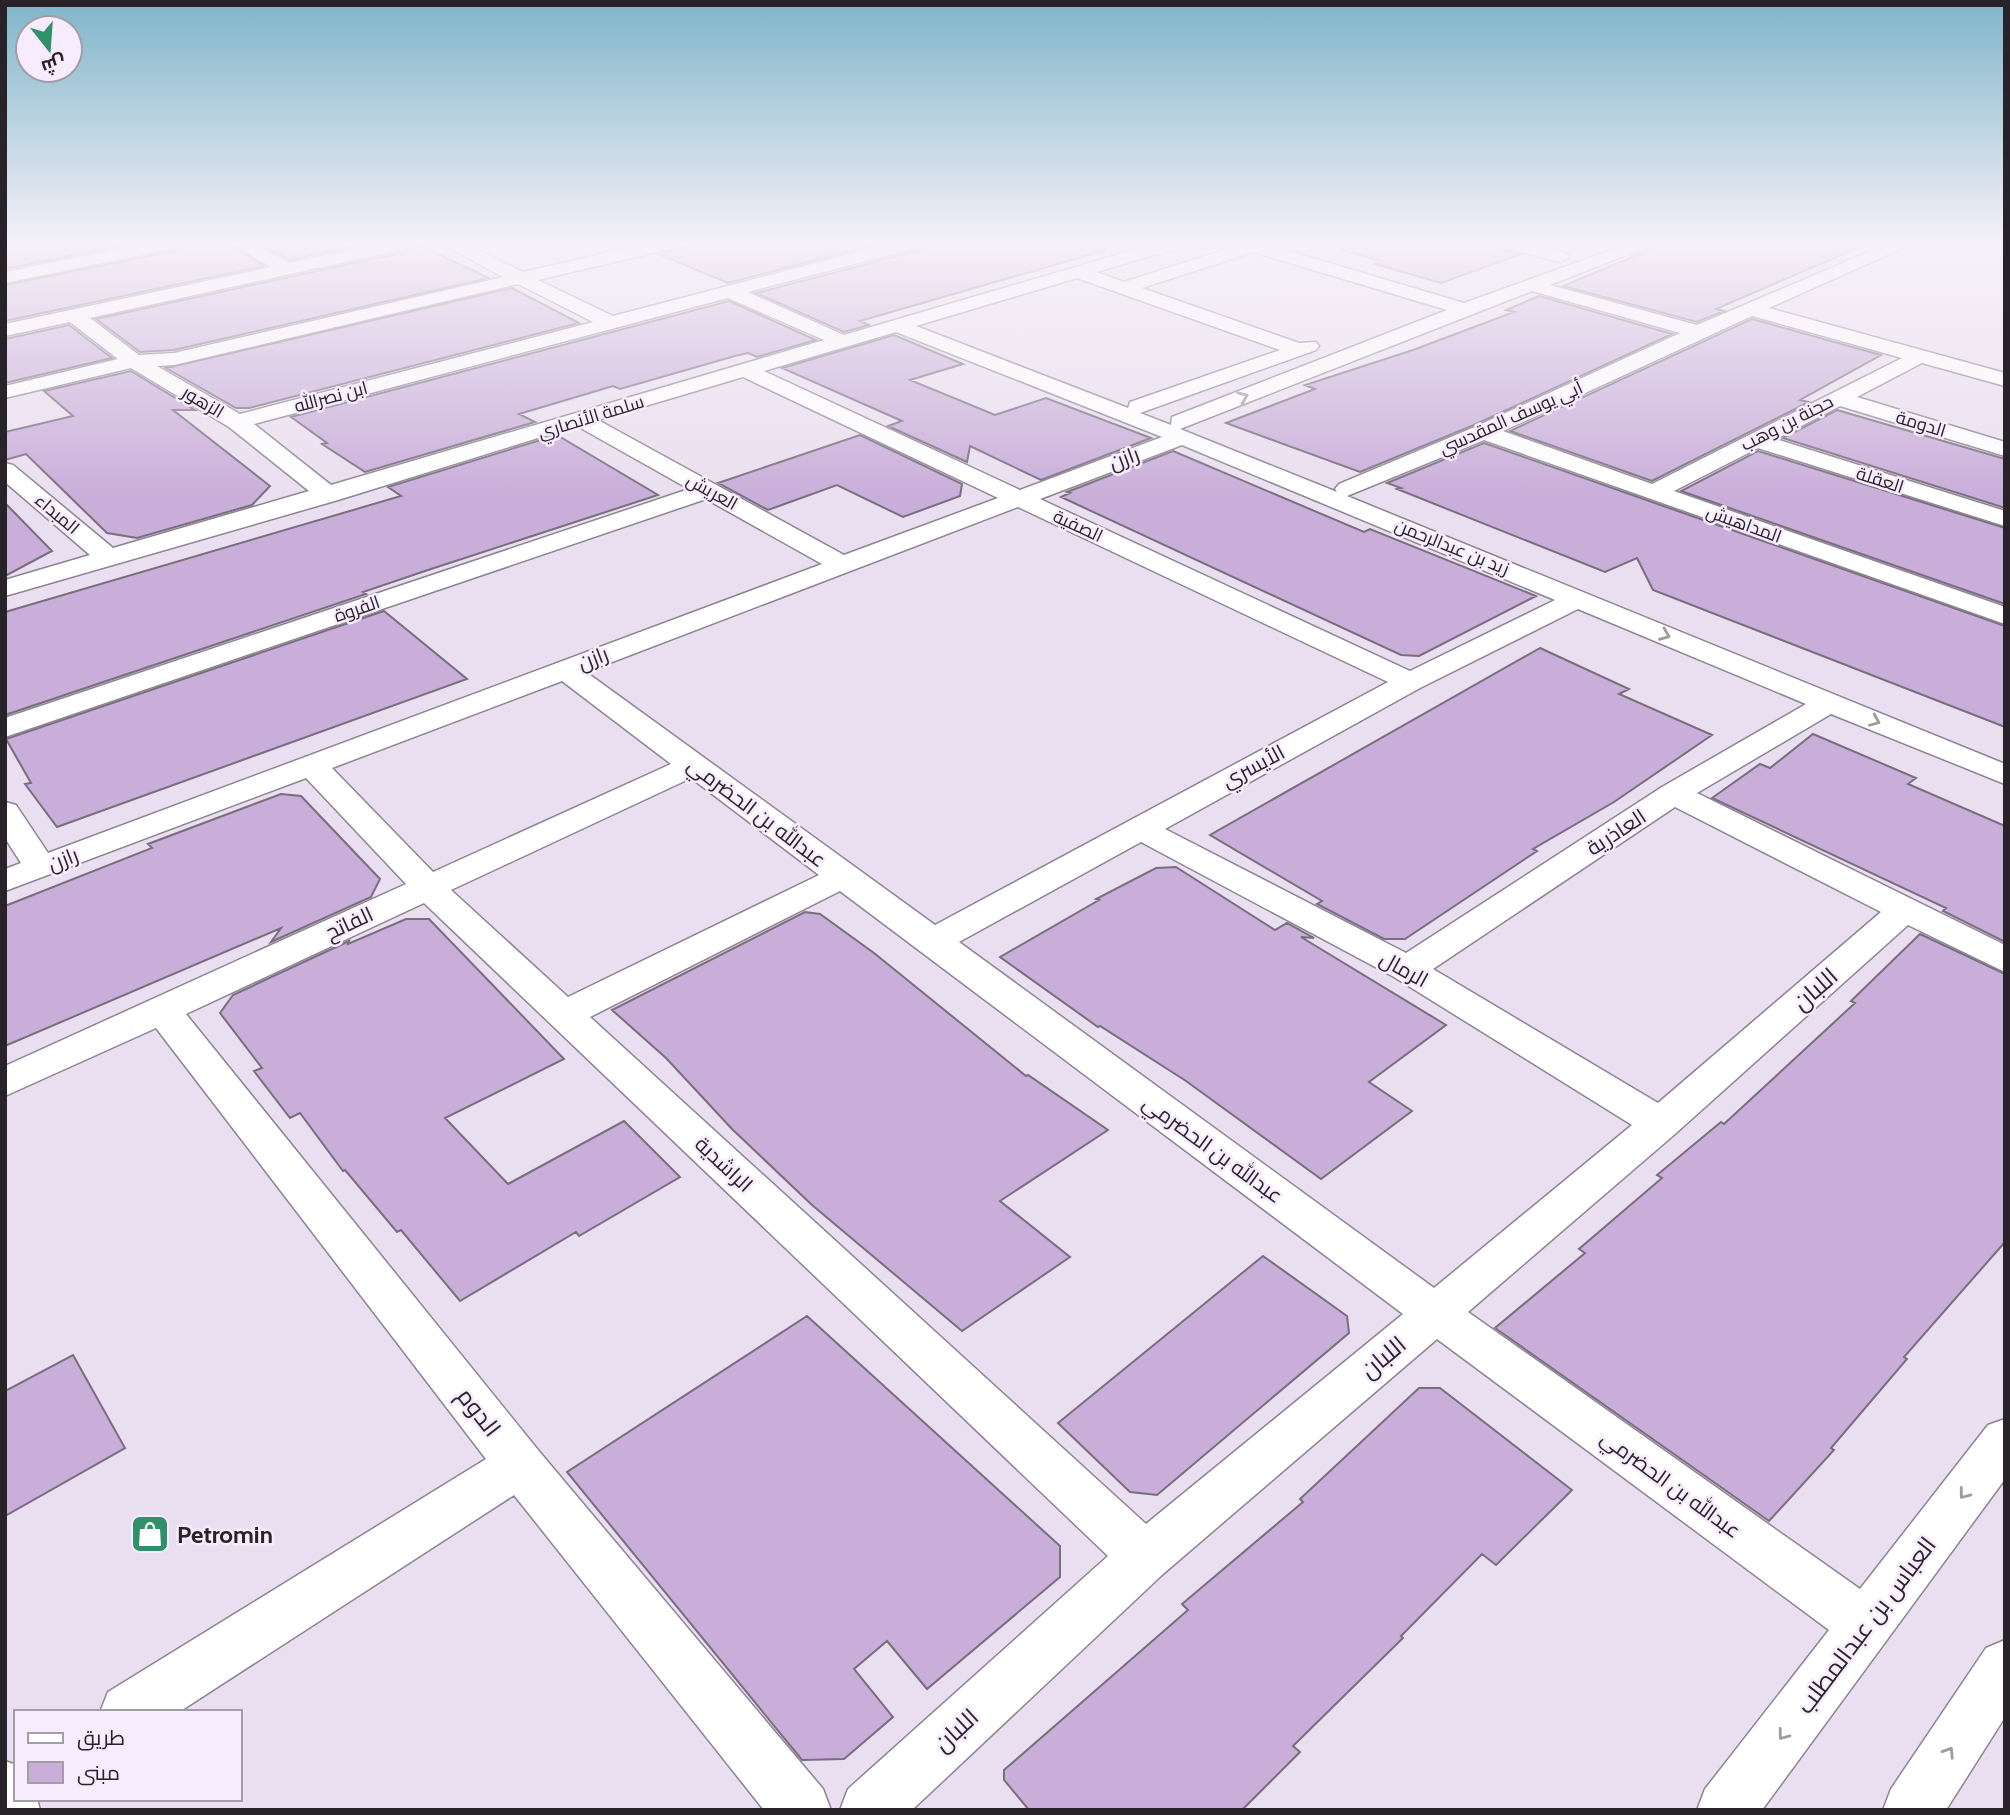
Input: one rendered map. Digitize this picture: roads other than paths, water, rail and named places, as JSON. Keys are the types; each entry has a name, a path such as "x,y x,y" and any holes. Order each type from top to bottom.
{"street":[{"name":"الزهور","path":"91,328 134,361 237,422 329,495"},
{"path":"5,391 134,361 174,359 309,328"},
{"name":"ابن نصرالله","path":"237,422 593,328"},
{"path":"812,328 842,341"},
{"name":"سلمة الأنصاري","path":"5,588 329,495 887,328"},
{"name":"زيد بن عبدالرحمن","path":"922,328 1188,424 1578,599 2005,775"},
{"name":"زيد بن عبدالرحمن","path":"922,328 1188,424 2005,750"},
{"path":"1237,328 1300,350"},
{"name":"رازن","path":"5,881 1017,497 1406,328"},
{"path":"1683,328 1698,332"},
{"name":"أبي يوسف المقدسي","path":"1348,489 1483,432 1709,328"},
{"path":"1818,328 2005,380"},
{"path":"1138,407 1324,341"},
{"name":"حجنة بن وهب","path":"1654,492 1922,356"},
{"name":"الصفية","path":"745,370 1410,682"},
{"path":"1164,398 1188,424"},
{"name":"الدومة","path":"1837,398 2005,449"},
{"name":"العريش","path":"582,420 841,564"},
{"name":"المداهيش","path":"1483,432 2005,617"},
{"name":"العقلة","path":"1756,440 2005,519"},
{"name":"المبداء","path":"9,478 110,559"},
{"name":"الفروة","path":"5,729 709,490"},
{"name":"الأيسري","path":"932,942 1410,682 1578,599"},
{"name":"عبدالله بن الحضرمي","path":"564,669 1435,1313 1866,1625"},
{"name":"العاذرية","path":"1407,969 1674,794 1830,702"},
{"name":"الراشدية","path":"311,765 428,887 1144,1557"},
{"name":"الفاتح","path":"5,1082 694,765"},
{"path":"1674,794 2005,960"},
{"path":"5,812 40,867"},
{"name":"الرمال","path":"1139,828 1407,969 1661,1124"},
{"path":"564,1014 843,876"},
{"name":"اللبان","path":"869,1810 1144,1557 1661,1124 1903,911"},
{"name":"الدوم","path":"162,1009 520,1465 802,1810"},
{"name":"العباس بن عبدالمطلب","path":"1726,1810 2005,1440"},
{"path":"131,1710 520,1465"},
{"path":"1912,1810 2005,1667"},
{"path":"5,1789 11,1810"}],"place":[{"name":"Petromin","path":"150,1534"}]}
